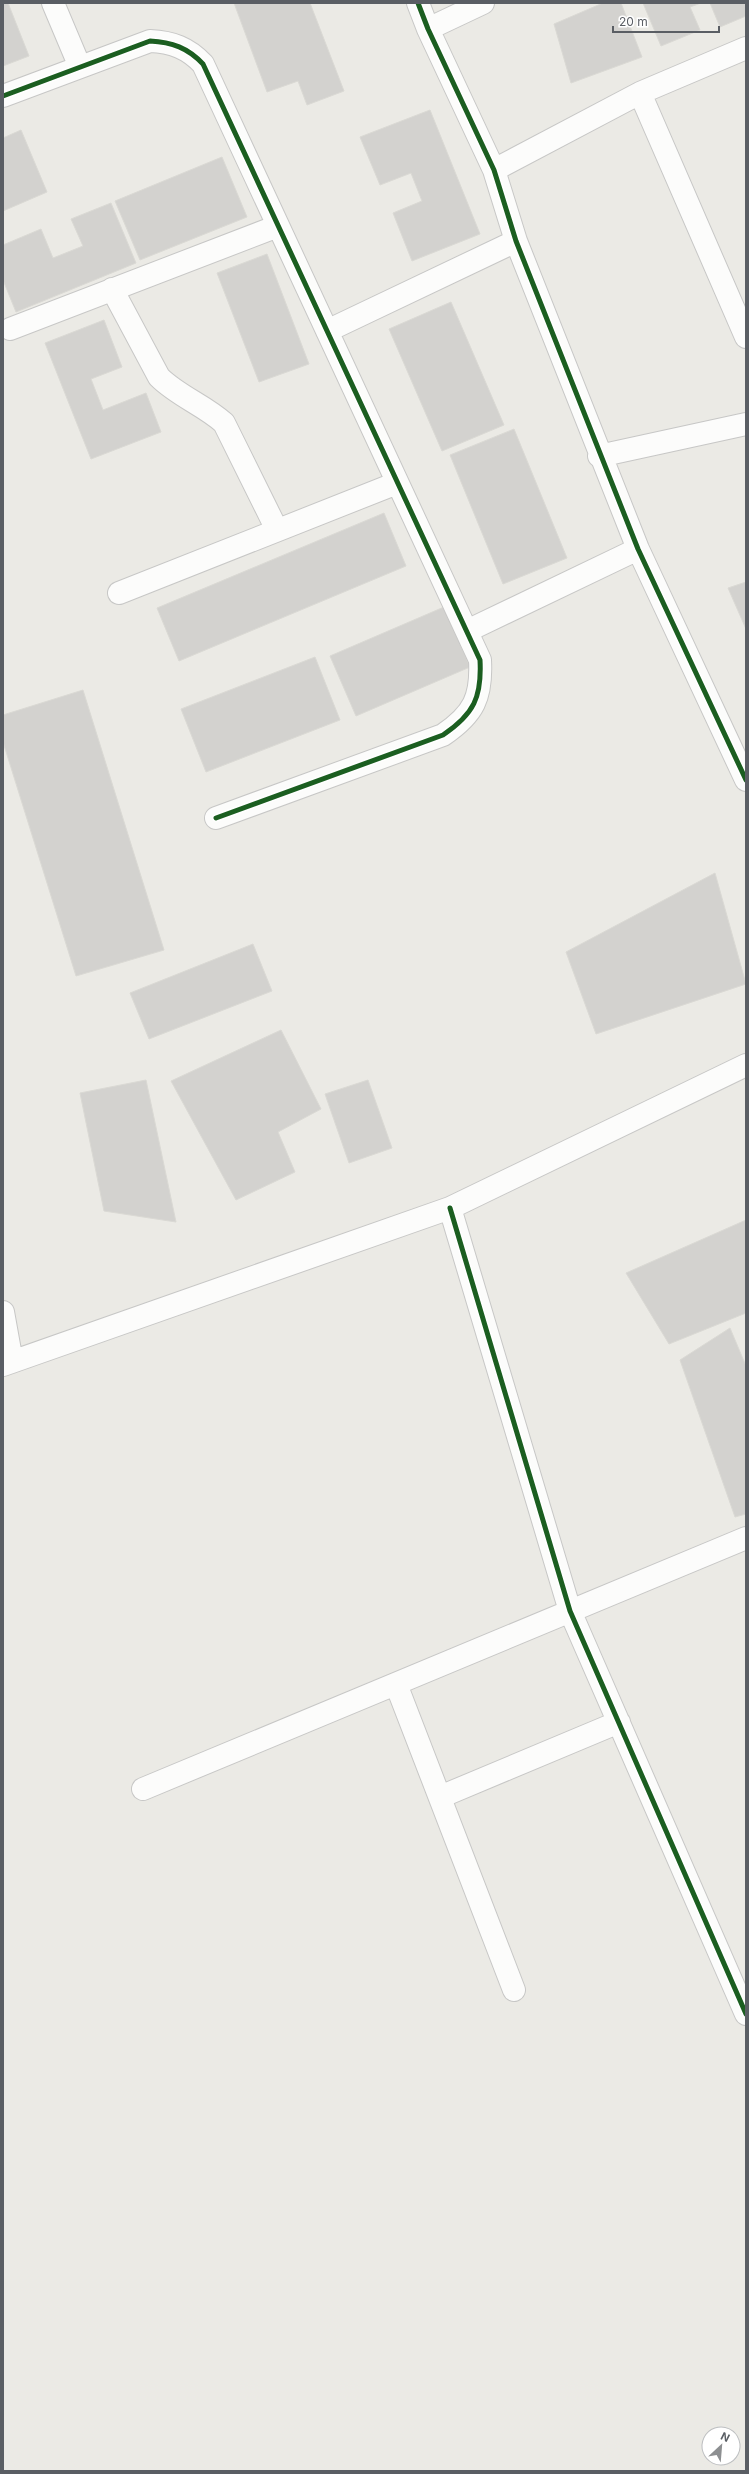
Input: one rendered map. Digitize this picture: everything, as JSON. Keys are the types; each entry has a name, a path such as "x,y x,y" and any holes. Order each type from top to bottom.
{"street":[{"path":"53,3 80,67"},
{"path":"418,3 428,28 494,170 516,242 599,456 638,549 744,770"},
{"path":"428,28 483,3"},
{"path":"3,96 150,41 166,42 181,47 193,54 203,64 480,660 481,683 475,704 461,722 443,735 216,818"},
{"path":"494,170 640,94 746,48"},
{"path":"640,94 746,337"},
{"path":"10,329 278,226"},
{"path":"327,331 516,242"},
{"path":"112,289 159,377 170,388 211,412 224,423 277,530"},
{"path":"599,456 746,424"},
{"path":"119,592 397,483"},
{"path":"467,631 638,549"},
{"path":"3,1312 7,1363 450,1208 746,1065"},
{"path":"450,1208 570,1611 746,2014"},
{"path":"143,1790 746,1538"},
{"path":"396,1684 514,1990"},
{"path":"440,1797 619,1722"}],"building":[{"path":"3,3 8,3 29,56 3,66"},
{"path":"234,3 310,3 344,91 307,105 298,81 267,92"},
{"path":"603,3 621,3 642,57 571,83 554,24"},
{"path":"643,3 701,3 690,7 700,30 661,46"},
{"path":"710,3 746,3 746,16 720,27"},
{"path":"430,110 480,234 412,261 393,213 422,201 411,173 380,185 360,137"},
{"path":"21,130 47,192 3,211 3,138"},
{"path":"222,157 247,217 140,260 115,201"},
{"path":"111,203 136,263 16,312 3,280 3,245 41,229 53,258 83,246 71,219"},
{"path":"267,254 309,364 259,382 217,273"},
{"path":"451,302 504,425 442,451 389,329"},
{"path":"104,320 122,367 91,379 103,410 146,393 161,432 91,459 45,343"},
{"path":"514,429 567,558 503,584 450,455"},
{"path":"384,513 406,566 179,661 157,608"},
{"path":"746,582 746,629 728,588"},
{"path":"444,607 470,667 356,716 330,656"},
{"path":"315,657 340,720 206,772 181,709"},
{"path":"83,690 164,950 76,976 3,742 3,715"},
{"path":"715,873 746,984 596,1034 566,952"},
{"path":"253,944 272,991 149,1039 130,993"},
{"path":"281,1030 321,1109 278,1132 295,1172 236,1200 171,1081"},
{"path":"146,1080 176,1222 104,1211 80,1093"},
{"path":"368,1080 392,1148 349,1163 325,1094"},
{"path":"746,1220 746,1313 669,1344 626,1273"},
{"path":"730,1328 746,1366 746,1514 735,1517 680,1360"}],"cycle path":[{"path":"418,3 428,29 494,170 516,241 638,549 746,780"},
{"path":"3,96 150,41 172,44 179,47 197,58 203,64 480,660 479,684 474,704 462,720 443,735 216,818"},
{"path":"450,1208 570,1611 746,2014"}]}
